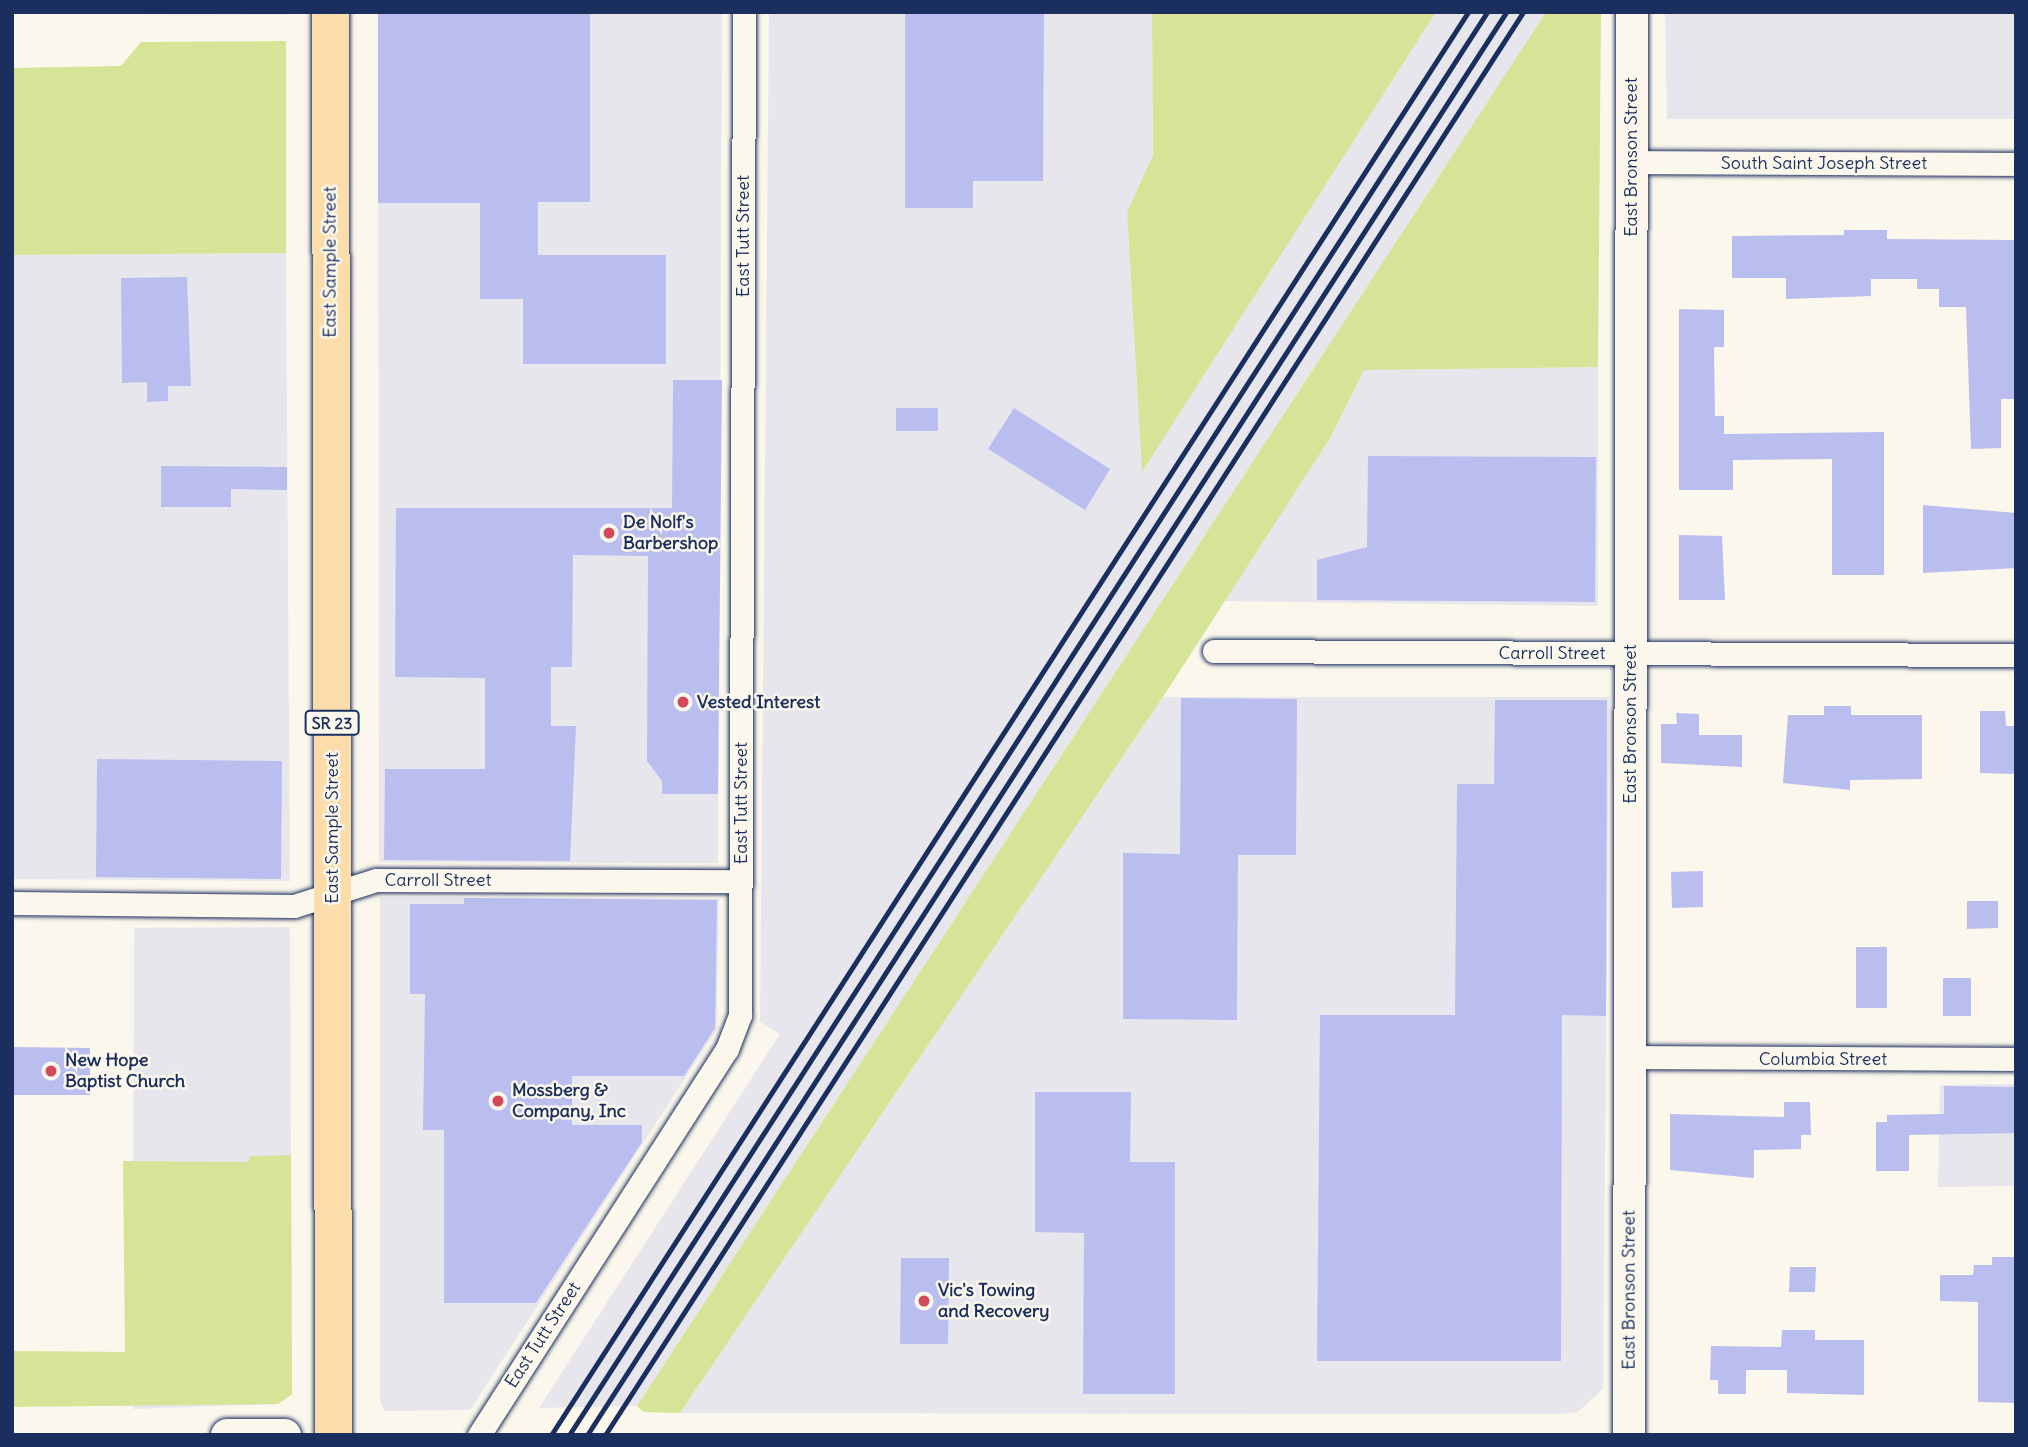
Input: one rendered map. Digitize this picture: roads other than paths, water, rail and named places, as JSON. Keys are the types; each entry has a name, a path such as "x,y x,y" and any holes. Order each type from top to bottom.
{"main road":[{"name":"East Sample Street","path":"330,12 333,1435"}],"street":[{"name":"East Tutt Street","path":"479,1435 734,1036 740,1015 744,12"},
{"name":"East Bronson Street","path":"1629,1435 1632,12"},
{"name":"South Saint Joseph Street","path":"1631,162 2016,164"},
{"name":"Carroll Street","path":"1214,651 2016,655"},
{"name":"Carroll Street","path":"12,903 294,906 376,880 741,881"},
{"name":"Columbia Street","path":"1631,1057 2016,1059"},
{"path":"227,1435 285,1435"}],"railway":[{"path":"551,1435 1468,12"},
{"path":"569,1435 1487,12"},
{"path":"587,1435 1506,12"},
{"path":"605,1435 1523,12"}],"place":[{"name":"De Nolf's Barbershop","path":"609,533"},
{"name":"Vested Interest","path":"683,702"},
{"name":"New Hope Baptist Church","path":"51,1071"},
{"name":"Mossberg & Company, Inc","path":"498,1101"},
{"name":"Vic's Towing and Recovery","path":"924,1301"}]}
